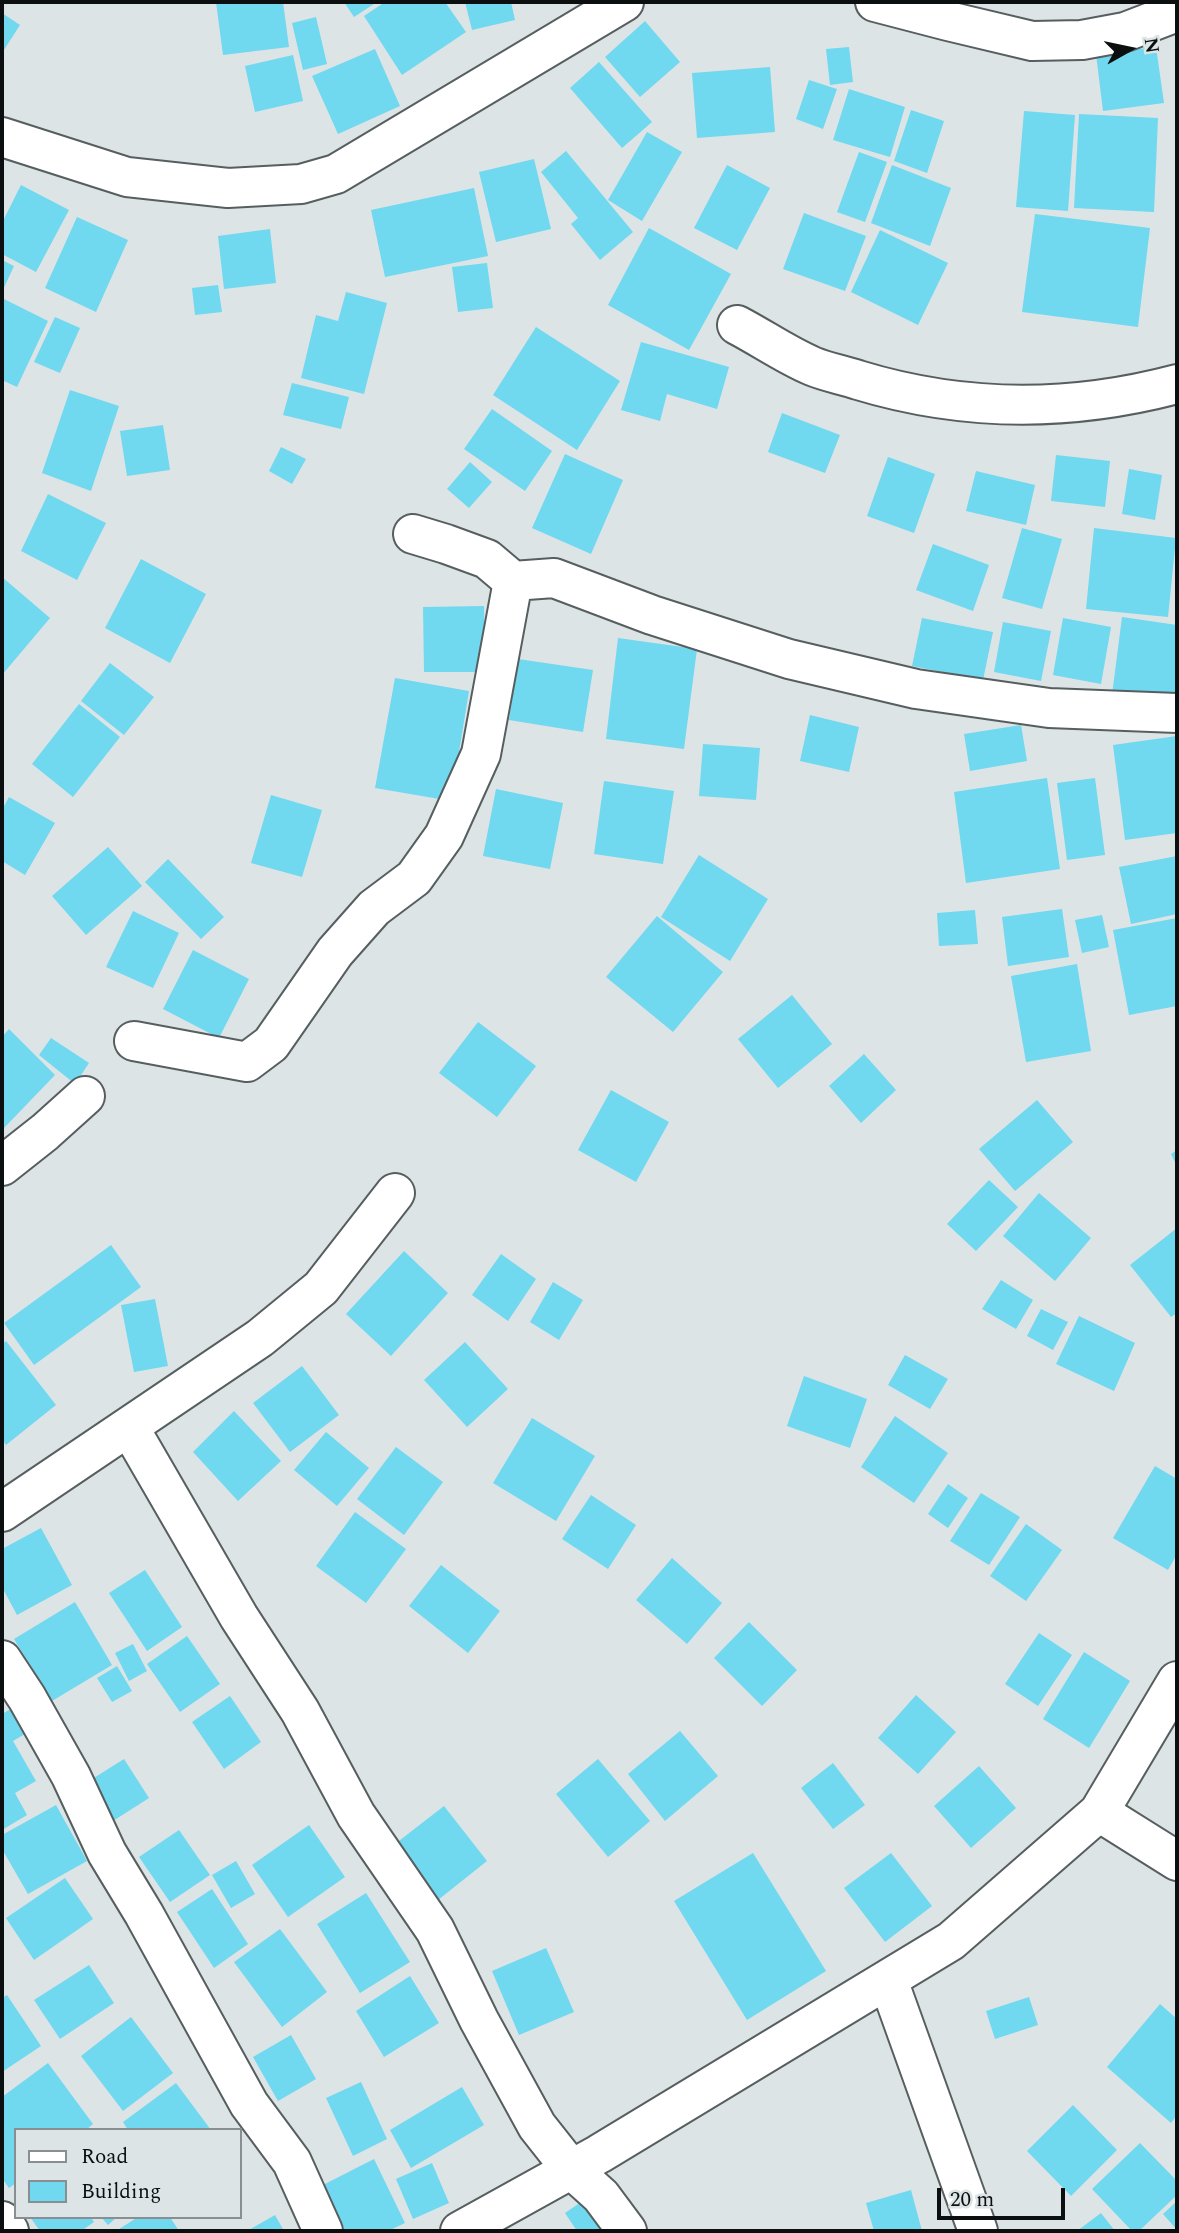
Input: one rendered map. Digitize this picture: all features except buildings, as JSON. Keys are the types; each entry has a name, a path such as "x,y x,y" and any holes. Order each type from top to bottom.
{"street":[{"path":"3,143 127,177 228,188 301,184 336,174 624,2"},
{"path":"875,2 1031,41 1082,40 1125,32 1177,12"},
{"path":"737,325 811,366 894,391 979,404 1048,405 1132,396 1177,384"},
{"path":"413,534 487,559 513,581 554,578 652,615 789,659 916,689 1049,708 1177,713"},
{"path":"134,1041 247,1062 271,1044 335,952 374,908 414,878 444,836 481,754 513,581"},
{"path":"2,1166 85,1096"},
{"path":"2,1513 260,1338 321,1287 395,1193"},
{"path":"129,1427 239,1618 300,1711 356,1815 435,1930 479,2020 537,2126 571,2169 601,2196 627,2231"},
{"path":"2,1660 71,1776 107,1853 249,2104 292,2162 323,2231"},
{"path":"460,2231 571,2169 951,1941 1099,1812 1177,1681"},
{"path":"1099,1812 1177,1861"},
{"path":"888,1980 978,2231"},
{"path":"2,2221 9,2231"}]}
